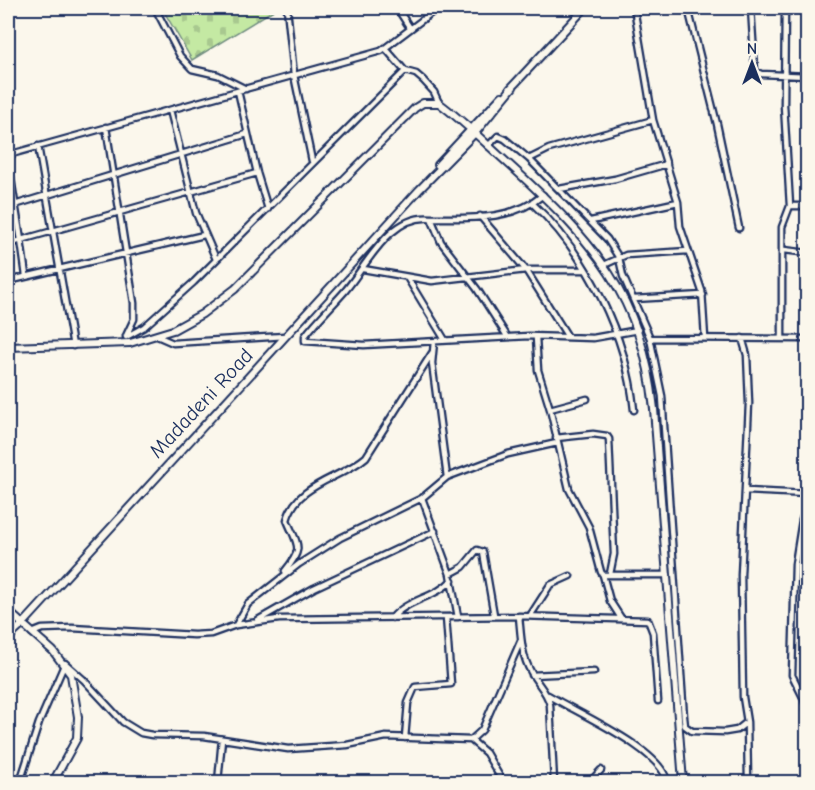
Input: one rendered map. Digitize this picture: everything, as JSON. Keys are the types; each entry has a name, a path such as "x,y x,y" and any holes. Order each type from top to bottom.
{"street":[{"path":"155,8 180,56 192,69 218,75 246,89"},
{"path":"287,8 294,75 312,161"},
{"path":"397,8 410,28"},
{"path":"8,155 386,49 438,8"},
{"name":"Madadeni Road","path":"8,638 585,8"},
{"path":"634,8 653,120 678,202 680,226 703,294 705,338"},
{"path":"688,8 719,131 739,228"},
{"path":"751,8 753,68 761,74 807,76"},
{"path":"782,339 784,250 782,226 790,206 784,75 785,8"},
{"path":"386,49 405,71 419,76 434,92 439,103 543,195 587,241 604,266 638,330 653,393 668,574 685,726 692,731 725,732 737,730 747,722"},
{"path":"126,337 153,319 216,259 405,71"},
{"path":"238,91 257,173 268,208"},
{"path":"8,347 121,345 157,336 202,314 235,289 415,108 423,103 439,103"},
{"path":"170,110 190,192 204,235 216,259"},
{"path":"530,159 549,149 653,120"},
{"path":"106,127 122,212 135,314 121,345"},
{"path":"8,207 248,134"},
{"path":"488,146 495,138 501,136 530,159 591,221 619,258 623,276 650,338 662,396 683,783"},
{"path":"38,146 73,346"},
{"path":"8,160 26,276"},
{"path":"559,189 615,179 667,165"},
{"path":"8,245 257,173"},
{"path":"543,195 533,204 509,212 480,216 413,219 396,230 378,247 363,269 305,336 305,341 364,345 507,336 568,338 616,335 638,330"},
{"path":"591,221 678,202"},
{"path":"533,204 560,231 605,305 631,380 634,410"},
{"path":"790,206 807,206"},
{"path":"480,216 526,270 568,338"},
{"path":"430,219 435,233 465,277 477,289 507,336"},
{"path":"8,281 204,235"},
{"path":"784,250 807,253"},
{"path":"604,266 630,255 688,251"},
{"path":"363,269 408,279 442,280 526,270 584,270"},
{"path":"408,279 445,340"},
{"path":"634,299 703,294"},
{"path":"157,336 173,343 285,336"},
{"path":"536,336 538,370 571,494 589,527 610,601 621,618"},
{"path":"650,338 807,339"},
{"path":"741,338 747,356 749,375 747,491 742,526 741,575 743,697 747,722 748,783"},
{"path":"434,342 432,353 447,477"},
{"path":"279,578 295,558 298,549 298,541 287,520 293,507 307,491 355,466 366,457 432,353"},
{"path":"550,409 587,399"},
{"path":"236,625 248,604 279,578 340,538 422,498 447,477 508,454 557,440 593,434 607,436 609,439 614,554 610,574"},
{"path":"747,491 807,494"},
{"path":"422,498 452,580 458,616"},
{"path":"807,503 795,564 792,675 804,699 807,714"},
{"path":"256,621 314,588 435,531"},
{"path":"450,574 463,567 477,550 483,552 494,615"},
{"path":"603,575 668,574"},
{"path":"530,616 550,585 570,576"},
{"path":"392,618 401,609 452,580"},
{"path":"8,611 132,728 152,735 197,735 288,749 347,745 386,737 471,740 486,753 503,783"},
{"path":"32,633 51,628 72,628 194,635 211,634 256,621 494,615 648,620 658,701"},
{"path":"519,616 524,658 532,675 548,695 641,750 660,768 667,783"},
{"path":"405,738 408,704 415,687 451,684 452,662 446,617"},
{"path":"471,740 482,730 521,640"},
{"path":"20,783 39,723 64,663"},
{"path":"53,783 74,749 77,738 78,717 73,687 64,663"},
{"path":"532,675 594,672"},
{"path":"548,695 554,783"},
{"path":"218,783 222,739"},
{"path":"590,783 601,770"}],"green space":[{"path":"162,8 277,8 192,60"}]}
